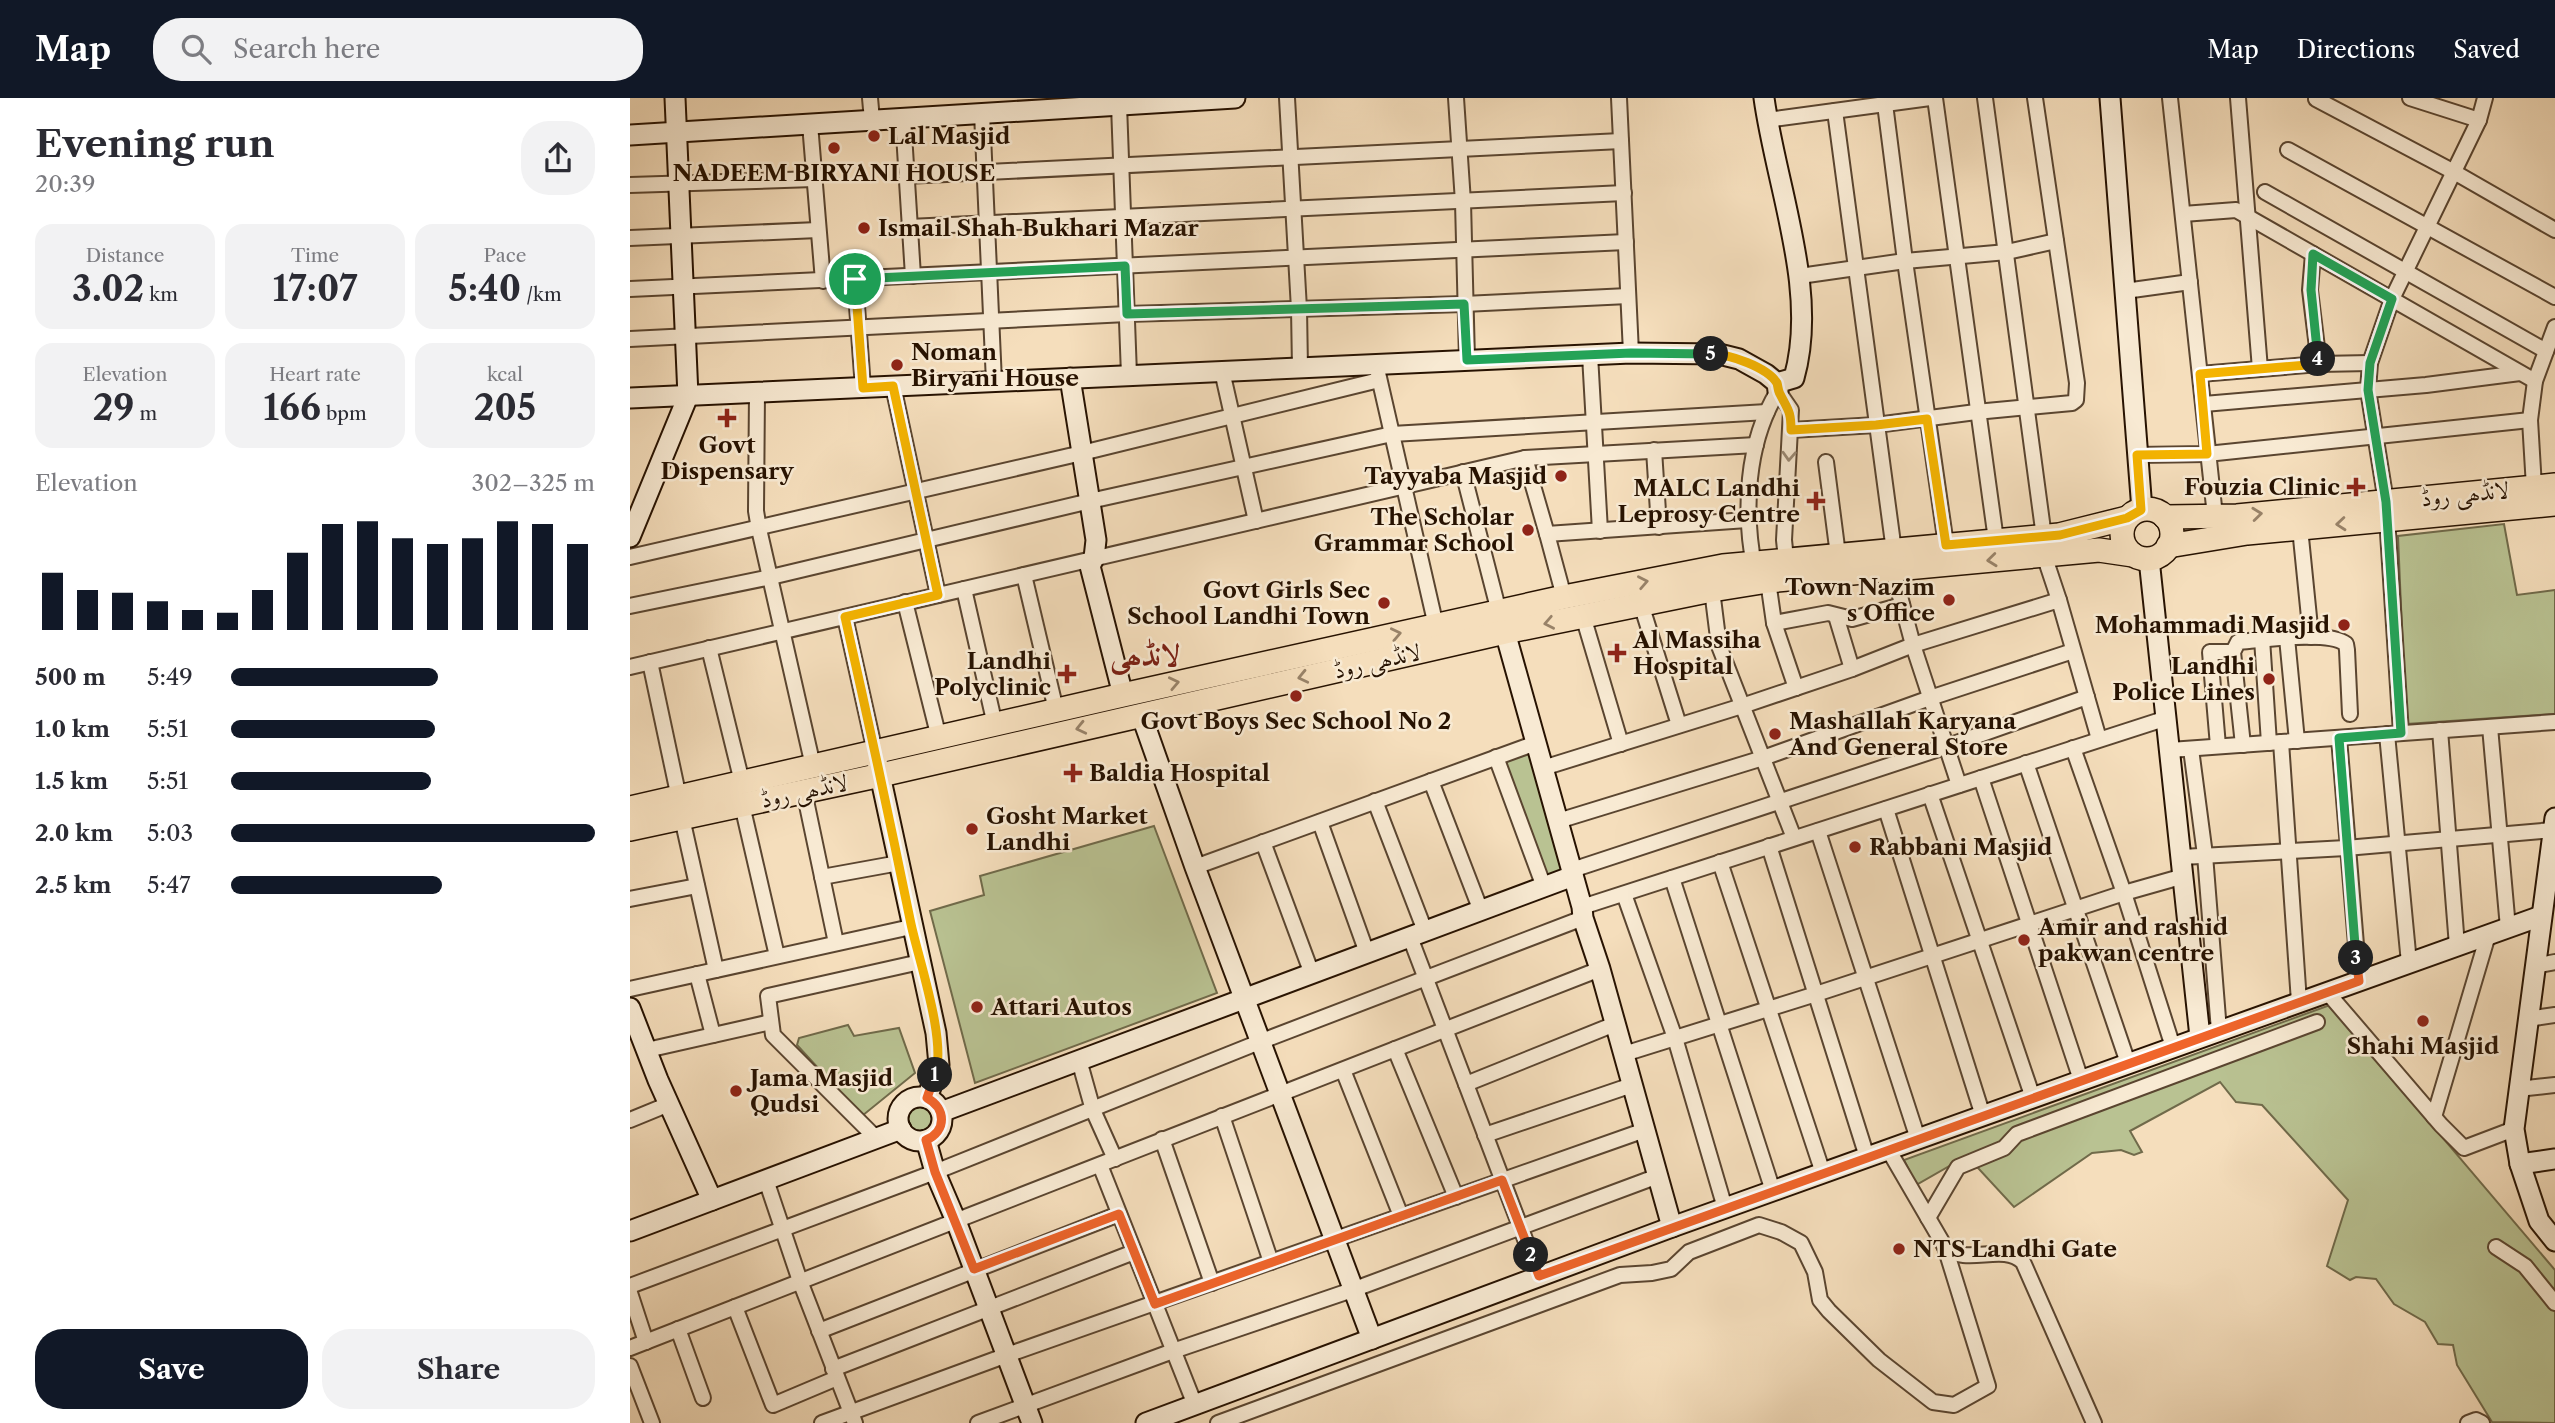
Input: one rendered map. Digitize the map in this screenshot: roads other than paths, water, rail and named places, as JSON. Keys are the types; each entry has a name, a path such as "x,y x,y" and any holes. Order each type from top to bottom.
{"main road":[{"name":"لانڈھی روڈ","path":"2168,547 2247,533 2300,528 2386,511 2544,486"},
{"name":"لانڈھی روڈ","path":"2165,517 2555,505"},
{"path":"2150,509 2165,517 2172,531 2168,547 2157,557 2141,557 2127,549 2122,534 2134,514 2150,509"},
{"name":"لانڈھی روڈ","path":"630,829 681,808 742,794 813,766 1436,625 1583,616 1712,590 1759,575 2044,546 2060,535 2134,514"},
{"name":"لانڈھی روڈ","path":"742,794 804,791 881,775 1141,714 1502,622 1564,597 1723,566 1759,575 1786,559 1838,555 1894,560 1946,545 1996,540 2141,557"},
{"name":"لانڈھی روڈ","path":"630,808 681,808"}],"street":[{"path":"630,537 688,396 675,98"},
{"path":"870,98 872,120"},
{"path":"630,135 903,118 991,108 1119,105 1146,101 1235,98"},
{"path":"1287,98 1300,368"},
{"path":"1456,98 1464,202 1467,360"},
{"path":"1619,98 1631,353"},
{"path":"1765,98 1767,120 1800,276 1800,356 1794,378 1777,387 1756,444 1747,520 1759,575 1796,688"},
{"path":"1767,120 1840,106 1933,98 1996,540"},
{"path":"1985,98 2044,546 2099,739"},
{"path":"1791,430 1876,425 2072,403 2076,400 2077,383 2035,98"},
{"path":"2110,98 2137,455 2134,514"},
{"path":"2170,98 2215,516"},
{"path":"2238,98 2260,369"},
{"path":"2410,98 2479,120"},
{"path":"2409,963 2398,844 2386,511 2368,390 2370,363 2392,299 2479,120 2485,98"},
{"path":"2316,99 2454,172 2555,230"},
{"path":"1885,104 1946,545"},
{"path":"1119,105 1129,375"},
{"path":"1840,106 1856,268 1894,560 1913,645 1959,785"},
{"path":"991,108 985,170 994,382"},
{"path":"903,118 913,276"},
{"path":"810,124 823,281"},
{"path":"906,176 985,170 1621,141"},
{"path":"2288,150 2555,297"},
{"path":"630,185 814,179"},
{"path":"2265,192 2546,351"},
{"path":"909,227 1623,193"},
{"path":"2183,214 2236,209 2535,382"},
{"path":"630,238 818,230"},
{"path":"1800,276 1905,261 2007,252 2056,241"},
{"path":"630,289 1626,242"},
{"path":"2313,254 2311,290 2319,364"},
{"path":"855,279 863,388"},
{"path":"2125,291 2190,282"},
{"path":"630,339 1127,314 1464,304 1628,296"},
{"path":"2544,486 2530,420 2535,382 2555,327"},
{"path":"630,557 1082,453 1231,416 1378,372 1467,360 1631,353 1719,354 1739,359 1766,374 1777,387 1791,410 1784,540 1786,559"},
{"path":"1590,355 1600,531"},
{"path":"2200,374 2319,364 2370,363"},
{"path":"630,398 1300,368 1378,372"},
{"path":"1222,371 1256,521"},
{"path":"1378,372 1436,625"},
{"path":"2204,404 2521,373"},
{"path":"1070,378 1096,540 1090,566 1123,695"},
{"path":"893,386 938,595"},
{"path":"757,392 756,511 813,766"},
{"path":"630,606 771,577 1090,501 1392,434 1767,412"},
{"path":"2137,455 2207,454 2530,420"},
{"path":"630,667 1525,458 1756,444"},
{"path":"1654,450 1659,527"},
{"path":"1525,458 1564,597"},
{"path":"1826,462 1838,555"},
{"path":"1463,472 1582,913 1672,1227"},
{"path":"1547,534 1747,520"},
{"path":"2300,528 2311,637"},
{"path":"2141,557 2166,718 2183,867 2210,1034"},
{"path":"1024,575 1056,710"},
{"path":"964,589 995,724"},
{"path":"1712,590 1719,646 1794,838"},
{"path":"1543,768 1742,706 1852,669 1913,645 2059,600"},
{"path":"905,602 939,738"},
{"path":"1641,604 1679,725"},
{"path":"1774,624 1822,614 1852,619 1902,605"},
{"path":"1583,616 1621,744"},
{"path":"1836,616 1852,669"},
{"path":"845,617 936,1033 939,1065 927,1098"},
{"path":"2243,745 2233,652 2238,642 2311,637 2341,639 2346,644 2350,714"},
{"path":"2287,638 2297,741"},
{"path":"2262,639 2289,851 2299,1002"},
{"path":"709,648 777,956"},
{"path":"1558,821 1763,758 1930,698 2073,651"},
{"path":"2218,747 2210,652 2233,652"},
{"path":"650,662 716,970"},
{"path":"941,1112 1481,911 1573,873 2087,697"},
{"path":"1141,714 1195,867 1372,1339"},
{"path":"630,1286 1093,1110 1262,1041 1425,979 1624,894 2166,718"},
{"path":"2170,750 2555,722"},
{"path":"2490,727 2508,928"},
{"path":"2440,730 2456,946"},
{"path":"2339,738 2359,981"},
{"path":"1195,867 1536,743"},
{"path":"2073,748 2124,892 2173,1048"},
{"path":"2191,749 2205,855 2210,1034"},
{"path":"1496,758 1544,887"},
{"path":"2026,763 2128,1063"},
{"path":"1981,778 2081,1080"},
{"path":"1431,781 1481,911"},
{"path":"804,791 836,943"},
{"path":"1930,794 2033,1098"},
{"path":"1376,801 1418,934 1425,979 1539,1276"},
{"path":"1886,809 1983,1116"},
{"path":"1320,821 1367,953"},
{"path":"1624,1054 2075,909 2124,892 2205,855 2449,840 2500,835 2554,824 2546,912 2527,1020 2514,1129 2520,1164 2539,1221 2555,1241"},
{"path":"1818,831 1918,1139"},
{"path":"1263,842 1312,974"},
{"path":"1769,846 1867,1157"},
{"path":"1720,862 1823,1172"},
{"path":"822,877 899,863"},
{"path":"1672,878 1773,1191"},
{"path":"630,899 697,886"},
{"path":"1624,894 1675,1038 1725,1208"},
{"path":"1146,1423 1672,1227 2508,928 2546,912"},
{"path":"630,989 912,927"},
{"path":"2434,1117 2488,935"},
{"path":"876,1138 773,1035 768,996 920,962"},
{"path":"2535,966 2555,962"},
{"path":"630,1348 1600,969"},
{"path":"697,974 713,1035"},
{"path":"2327,992 2463,1148 2514,1129"},
{"path":"630,1008 712,1200"},
{"path":"2527,1020 2555,1015"},
{"path":"647,1051 771,1022"},
{"path":"1928,1218 1958,1167 2004,1148 2017,1134 2317,1022"},
{"path":"1466,1084 1615,1024"},
{"path":"1395,1049 1456,1197"},
{"path":"1079,1060 1093,1110 1115,1159"},
{"path":"1343,1070 1401,1216"},
{"path":"1485,1135 1632,1085"},
{"path":"2518,1089 2555,1085"},
{"path":"927,1098 937,1105 941,1112 938,1132 926,1140 911,1139 901,1129 898,1116 905,1103 912,1099 927,1098"},
{"path":"630,1120 669,1104"},
{"path":"1222,1116 1271,1262"},
{"path":"630,1231 901,1129"},
{"path":"822,1423 853,1418 1007,1355 1645,1130"},
{"path":"1162,1139 1212,1283"},
{"path":"926,1140 935,1172 1028,1414"},
{"path":"1218,1423 1620,1275 1671,1269 1689,1252 1759,1226 1780,1232 1801,1244 1815,1272 1820,1300 1879,1360 1933,1402 1954,1405 1988,1386 1945,1247 1888,1149"},
{"path":"2520,1164 2555,1159"},
{"path":"1100,1165 1195,1405"},
{"path":"978,1423 1028,1414 1173,1351 1355,1289 1658,1176"},
{"path":"766,1180 800,1281 853,1418"},
{"path":"819,1331 1119,1214"},
{"path":"1945,1247 1962,1256 2013,1255 2023,1262 2094,1423"},
{"path":"2496,1247 2525,1266 2555,1303"},
{"path":"735,1307 773,1405 835,1373 989,1307 1134,1252"},
{"path":"630,1293 646,1342"},
{"path":"678,1329 703,1398"},
{"path":"630,1366 652,1423"},
{"path":"2468,1423 2476,1420 2482,1423"}],"place":[{"name":"Lal Masjid","path":"874,136"},
{"name":"NADEEM BIRYANI HOUSE","path":"834,148"},
{"name":"Ismail Shah Bukhari Mazar","path":"864,228"},
{"name":"Noman Biryani House","path":"897,365"},
{"name":"Govt Dispensary","path":"727,418"},
{"name":"Tayyaba Masjid","path":"1561,476"},
{"name":"Fouzia Clinic","path":"2356,487"},
{"name":"MALC Landhi Leprosy Centre","path":"1816,501"},
{"name":"The Scholar Grammar School","path":"1528,530"},
{"name":"Town Nazim s Office","path":"1949,600"},
{"name":"Govt Girls Sec School Landhi Town","path":"1384,603"},
{"name":"Mohammadi Masjid","path":"2344,625"},
{"name":"Al Massiha Hospital","path":"1617,653"},
{"name":"Landhi Polyclinic","path":"1067,674"},
{"name":"Landhi Police Lines","path":"2269,679"},
{"name":"Govt Boys Sec School No 2","path":"1296,696"},
{"name":"Mashallah Karyana And General Store","path":"1775,734"},
{"name":"Baldia Hospital","path":"1073,773"},
{"name":"Gosht Market Landhi","path":"972,829"},
{"name":"Rabbani Masjid","path":"1855,847"},
{"name":"Amir and rashid pakwan centre","path":"2024,940"},
{"name":"Attari Autos","path":"977,1007"},
{"name":"Shahi Masjid","path":"2423,1021"},
{"name":"Jama Masjid Qudsi","path":"736,1091"},
{"name":"NTS Landhi Gate","path":"1899,1249"}],"district":[{"name":"لانڈھی","path":"1145,654"}]}
